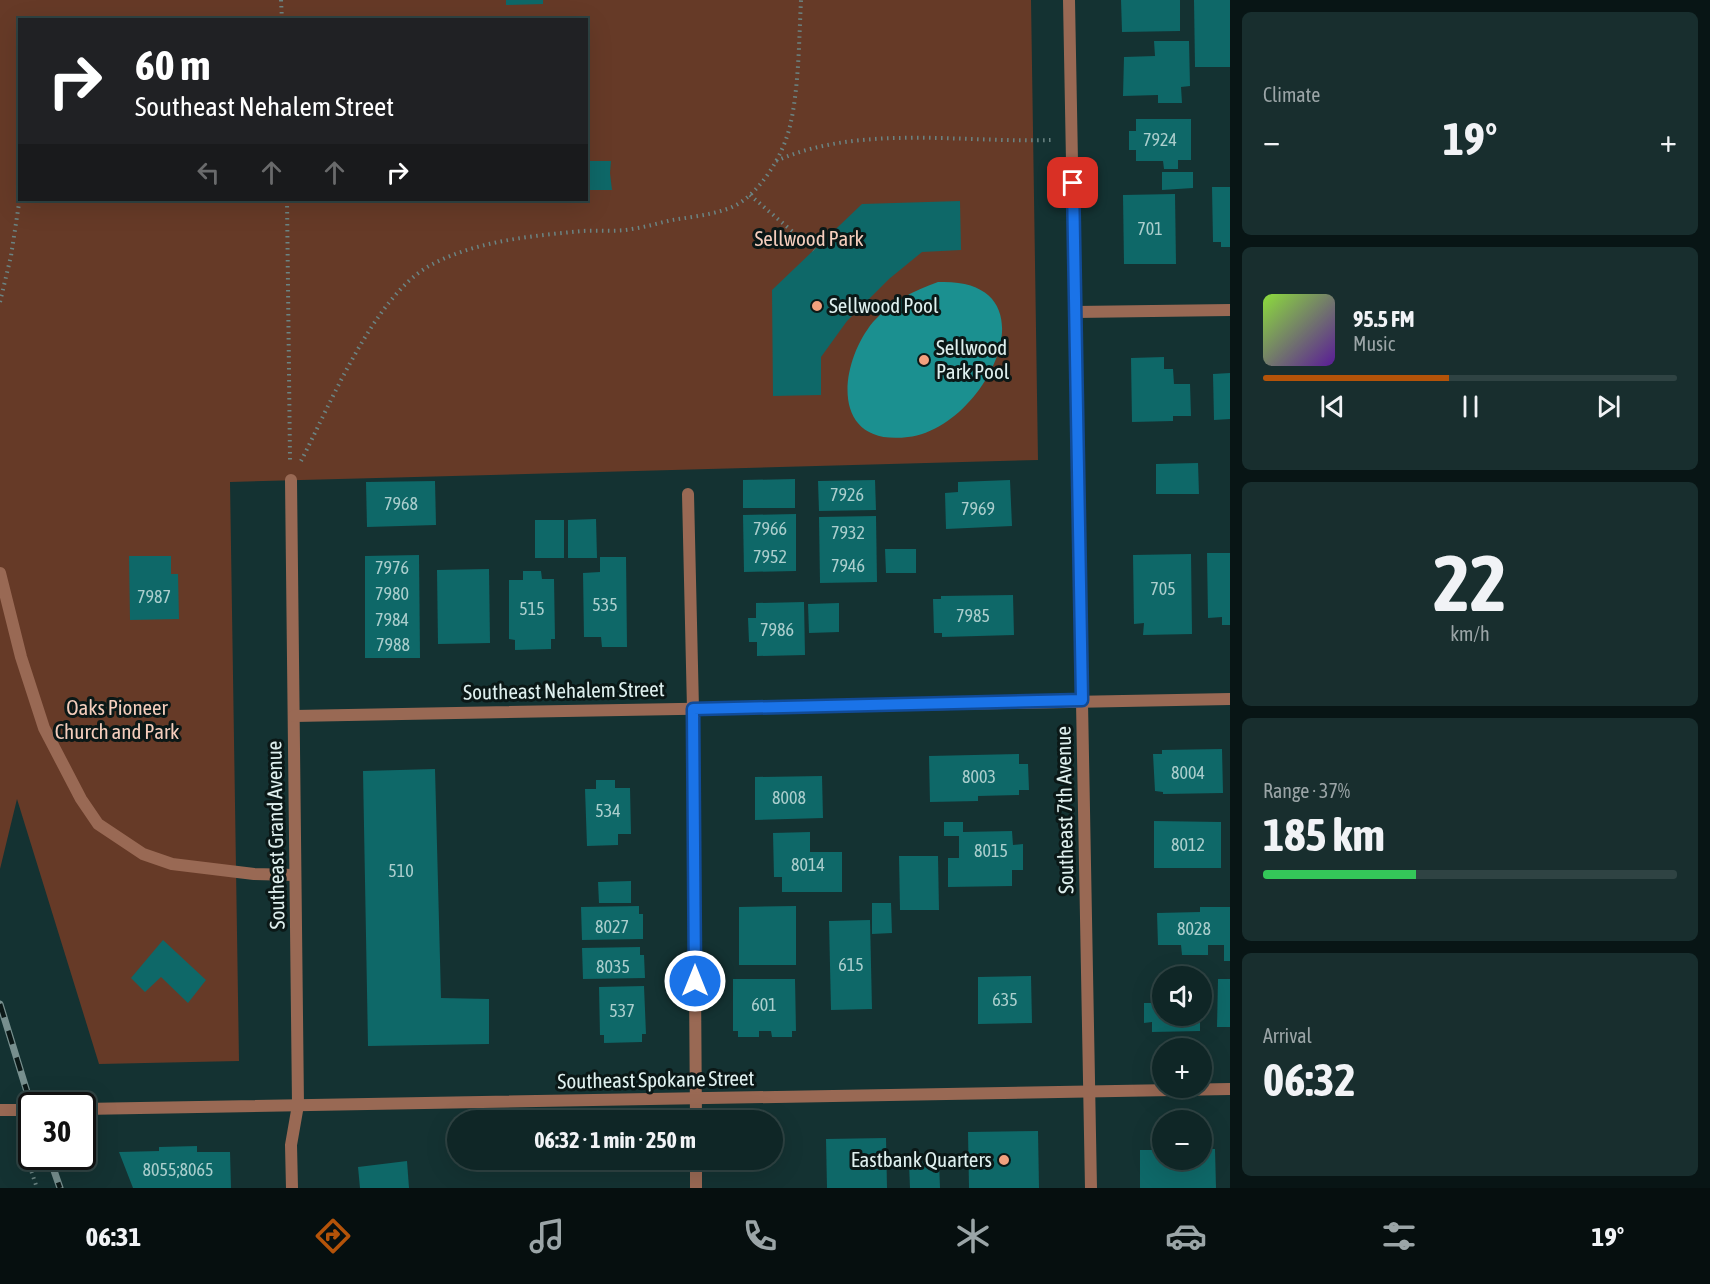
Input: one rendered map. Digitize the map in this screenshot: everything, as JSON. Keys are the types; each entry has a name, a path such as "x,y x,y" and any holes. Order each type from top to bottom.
{"street":[{"name":"Southeast 7th Avenue","path":"1069,0 1091,1188"},
{"path":"1075,312 1230,310"},
{"name":"Southeast Grand Avenue","path":"291,480 298,1105 291,1145 292,1188"},
{"path":"688,494 693,709 696,1110"},
{"path":"0,573 21,657 44,728 81,799 98,824 143,854 172,864 254,874 296,875"},
{"name":"Southeast Nehalem Street","path":"294,716 1230,699"},
{"name":"Southeast Spokane Street","path":"96,1109 1230,1089"},
{"path":"0,1110 18,1110"},
{"path":"696,1170 696,1188"}],"path":[{"path":"281,0 282,18"},
{"path":"291,480 364,337 404,285 428,267 463,251 521,238 584,231 631,229 707,214 731,207 750,195 772,170 789,127 797,65 801,0"},
{"path":"776,161 793,153 882,139 1016,141 1072,139"},
{"path":"750,195 814,250"},
{"path":"0,302 11,255 19,201"},
{"path":"286,201 291,480"},
{"path":"31,1170 37,1188"}],"green space":[{"name":"Sellwood Park","path":"0,0 1031,0 1038,460 230,482 239,1061 99,1064 17,799 0,869"}],"water":[{"name":"Sellwood Park Pool","path":"938,282 974,287 995,303 1002,326 998,354 984,383 963,408 937,428 908,437 883,437 865,429 853,416 848,399 848,380 853,360 861,340 873,322 887,309 911,293"}],"building":[{"path":"506,0 543,0 543,4 506,5"},
{"path":"1121,0 1180,0 1180,31 1122,32"},
{"path":"1194,0 1230,0 1230,67 1195,67"},
{"path":"1154,41 1189,41 1190,86 1181,87 1182,103 1158,103 1158,95 1123,96 1124,57 1155,56"},
{"path":"1136,119 1191,119 1191,160 1178,160 1178,169 1164,169 1163,161 1136,161 1136,150 1129,150 1129,131 1136,131"},
{"path":"588,161 611,161 612,190 588,190"},
{"path":"1162,172 1193,172 1193,188 1162,190"},
{"path":"1212,187 1230,187 1230,247 1221,247 1221,242 1213,242"},
{"path":"1175,194 1176,264 1124,264 1123,195"},
{"name":"Sellwood Pool","path":"960,201 961,250 922,252 889,279 847,321 821,357 821,395 773,396 772,290 862,204"},
{"path":"1164,357 1164,369 1173,369 1174,384 1190,384 1191,416 1173,416 1173,421 1132,422 1131,358"},
{"path":"1230,373 1230,419 1214,420 1213,374"},
{"path":"1198,463 1199,494 1156,494 1156,464"},
{"path":"795,479 795,508 743,508 743,480"},
{"path":"875,480 876,510 819,511 818,481"},
{"path":"1010,480 1012,526 946,529 945,493 958,492 958,482"},
{"path":"435,481 436,525 367,527 366,482"},
{"path":"796,514 796,571 744,572 743,515"},
{"path":"876,516 877,582 820,583 819,517"},
{"path":"596,519 597,558 568,558 568,520"},
{"path":"535,520 564,520 564,558 535,558"},
{"path":"885,549 916,549 916,573 886,573"},
{"path":"1207,553 1230,553 1230,625 1222,625 1222,617 1208,618"},
{"path":"1191,554 1192,634 1143,635 1144,623 1134,624 1133,555"},
{"path":"419,555 420,658 365,658 365,556"},
{"path":"129,556 171,556 171,574 178,574 179,619 130,620"},
{"path":"600,557 626,557 627,647 602,647 601,637 584,637 583,573 600,572"},
{"path":"489,569 490,643 438,644 437,570"},
{"path":"523,571 541,571 542,579 554,579 555,639 551,639 551,649 515,650 515,640 509,639 509,580 523,580"},
{"path":"1013,595 1014,635 942,637 942,633 934,633 933,599 941,599 941,596"},
{"path":"804,602 805,655 757,656 757,642 749,642 748,618 756,618 756,603"},
{"path":"839,603 839,632 809,633 808,604"},
{"path":"1222,749 1223,793 1163,794 1163,792 1155,791 1153,754 1162,754 1162,750"},
{"path":"1019,754 1019,764 1028,764 1029,790 1019,790 1019,795 978,796 978,801 930,802 929,756"},
{"path":"435,769 441,998 489,999 489,1044 368,1046 363,771"},
{"path":"822,776 823,818 755,820 755,777"},
{"path":"596,780 615,780 615,788 630,788 631,834 618,834 618,845 587,846 585,789 596,789"},
{"path":"1154,821 1221,822 1221,868 1154,868"},
{"path":"944,822 963,822 963,832 1012,831 1013,845 1023,844 1023,870 1012,870 1012,886 948,887 948,858 959,858 959,836 944,836"},
{"path":"810,832 810,852 842,852 842,892 782,892 782,877 774,877 773,833"},
{"path":"899,856 938,856 939,910 900,910"},
{"path":"631,881 631,903 599,903 598,882"},
{"path":"872,903 891,903 892,933 872,934"},
{"path":"639,906 639,914 643,914 643,939 582,940 581,907"},
{"path":"796,906 796,965 739,965 739,907"},
{"path":"1200,907 1230,907 1230,961 1224,961 1224,945 1208,945 1208,955 1182,955 1181,945 1158,945 1157,913 1200,912"},
{"path":"870,920 872,1009 831,1010 829,921"},
{"path":"163,940 206,980 188,1003 161,977 145,992 131,978"},
{"path":"640,947 640,955 644,955 645,978 583,979 582,948"},
{"path":"1031,976 1032,1023 978,1024 978,977"},
{"path":"733,979 795,979 796,1031 792,1031 792,1037 772,1037 771,1031 759,1031 759,1037 738,1037 738,1031 733,1031"},
{"path":"1218,979 1230,979 1230,1027 1217,1027"},
{"path":"644,986 646,1034 642,1034 642,1042 604,1043 604,1035 600,1035 599,987"},
{"path":"1144,1003 1152,1003 1152,1022 1144,1023"},
{"path":"1152,1026 1200,1026 1200,1031 1152,1032"},
{"name":"Eastbank Quarters","path":"1038,1131 1039,1188 969,1188 968,1132"},
{"path":"886,1138 887,1188 827,1188 826,1139"},
{"path":"197,1146 197,1152 230,1152 231,1188 133,1188 119,1152 159,1151 159,1147"},
{"path":"1212,1149 1215,1149 1216,1188 1140,1188 1140,1150 1152,1150 1152,1170 1212,1170"},
{"path":"407,1161 409,1188 360,1188 358,1167"},
{"path":"939,1162 940,1188 910,1188 909,1163"}],"railway":[{"path":"0,1004 27,1092"},
{"path":"54,1170 60,1188"}],"place":[{"name":"Sellwood Pool","path":"817,306"},
{"name":"Sellwood Park Pool","path":"924,360"},
{"name":"Eastbank Quarters","path":"1004,1160"}],"route":[{"path":"695,981 693,709 1082,700 1073,183"}],"park label":[{"name":"Oaks Pioneer Church and Park","path":"117,720"}]}
